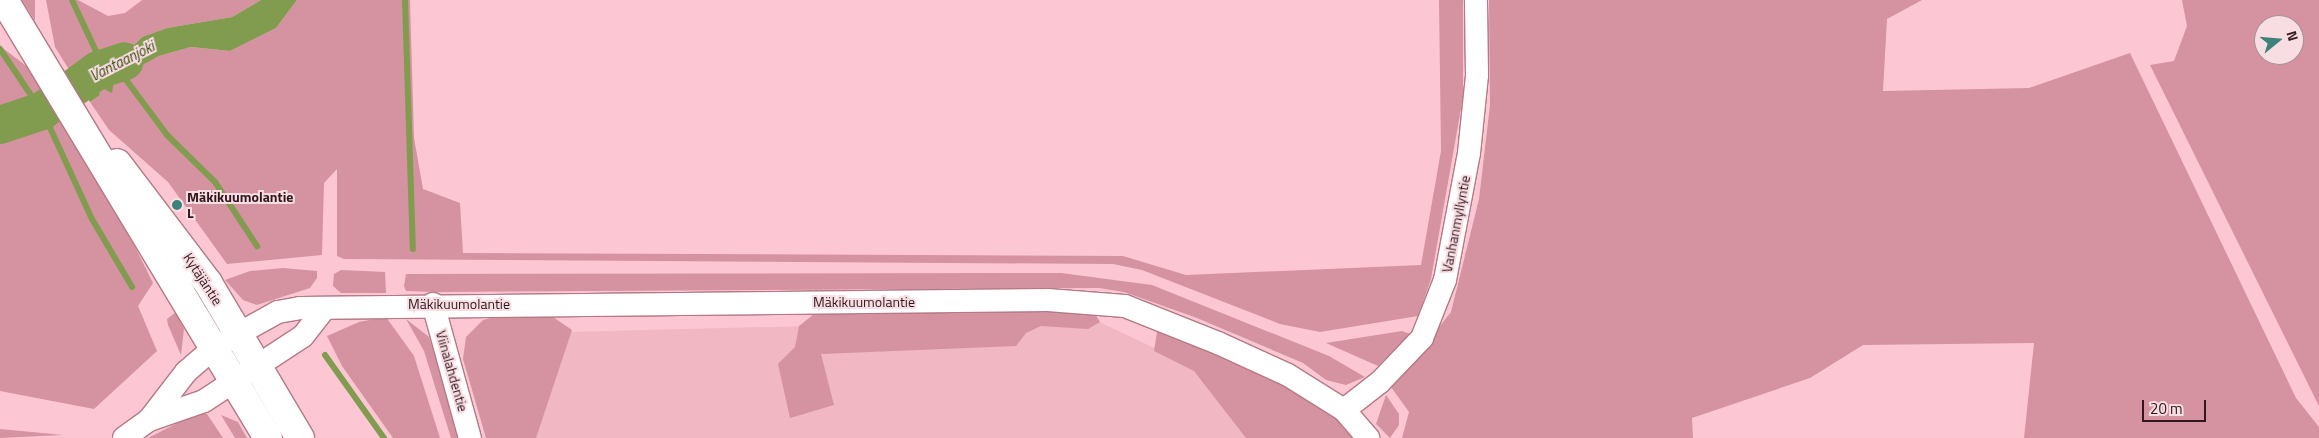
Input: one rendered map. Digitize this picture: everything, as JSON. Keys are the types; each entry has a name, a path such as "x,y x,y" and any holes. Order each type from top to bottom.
{"street":[{"name":"Kytäjäntie","path":"4,0 88,133 226,340 257,366 300,438"},
{"name":"Vanhanmyllyntie","path":"1344,410 1380,382 1422,338 1442,289 1469,153 1476,75 1476,0"},
{"name":"Mäkikuumolantie","path":"149,420 186,372 226,340 278,312 433,304 1048,300 1125,306 1288,375 1344,410 1368,438"},
{"name":"Viinalahdentie","path":"433,304 470,438"},
{"path":"124,438 149,420 204,401 303,336 324,309"},
{"name":"Kytäjäntie","path":"226,340 235,381 268,438"}],"shaded area":[{"path":"22,0 35,0 35,21"},
{"path":"46,0 78,0 108,16 125,13 142,0 261,0 232,17 167,28 142,37 127,52 98,54 73,76 55,47"},
{"path":"297,0 410,0 414,138 423,189 460,203 463,253 1123,256 1186,275 1421,265 1441,151 1439,0 1463,0 1463,97 1431,279 1418,316 1320,332 1280,324 1142,270 1113,264 344,259 337,256 337,169 324,183 322,255 227,264 168,182 109,130 90,102 100,95 98,86 159,56 191,47 230,51 276,28"},
{"path":"1489,0 1922,0 1887,19 1883,91 2029,88 2130,53 2296,398 2319,427 2319,438 2024,438 2034,343 1863,345 1810,378 1692,418 1693,438 1402,438 1409,412 1391,387 1451,312 1479,199 1490,105"},
{"path":"2182,0 2319,0 2319,406 2150,65 2174,61 2187,26"},
{"path":"0,46 33,71 46,92 6,113 0,113"},
{"path":"63,118 99,174 153,283 138,306 157,351 94,409 0,391 0,138 39,130"},
{"path":"283,268 317,271 317,278 310,288 257,305 243,300 225,280 250,271"},
{"path":"341,270 385,272 386,293 341,293 333,286 334,274"},
{"path":"1061,273 1152,285 1329,356 1365,377 1346,385 1326,380 1303,363 1197,318 1124,292 1099,288 436,292 406,291 404,286 406,274"},
{"path":"176,312 184,329 181,355 167,319"},
{"path":"1094,312 1100,322 1088,329 1041,326 1026,333 1016,346 821,354 834,405 790,418 778,364 795,347 799,326 814,314"},
{"path":"550,315 572,330 536,438 486,438 463,359 466,337 483,320 497,316"},
{"path":"386,317 414,356 440,438 393,438 342,366 327,336 359,322"},
{"path":"406,319 429,337 461,438 451,438 424,351"},
{"path":"1093,319 1201,370 1263,438 528,438 566,332"},
{"path":"1164,329 1257,368 1326,408 1354,438 1246,438 1194,371 1154,351 1157,332"},
{"path":"1402,331 1410,334 1378,366 1326,343"},
{"path":"1386,395 1399,414 1399,425 1390,438 1376,424"},
{"path":"197,413 207,414 223,438 148,438"},
{"path":"221,415 238,422 247,438 235,438"},
{"path":"0,429 63,435 0,438"}],"water":[{"path":"261,0 297,0 276,28 230,51 191,47 159,56 114,80 112,93 98,86 100,95 90,102 73,76 113,46 127,52 142,37 167,28 232,17"},
{"path":"46,92 63,118 39,130 0,138 0,113"}],"waterway":[{"path":"72,0 101,62"},
{"path":"405,0 413,249"},
{"path":"0,49 37,104"},
{"name":"Vantaanjoki","path":"0,125 42,111 98,70 125,61"},
{"path":"118,69 167,135 215,182 257,246"},
{"path":"46,119 92,219 132,287"},
{"path":"325,355 384,438"}],"place":[{"name":"Mäkikuumolantie L","path":"177,205"}]}
